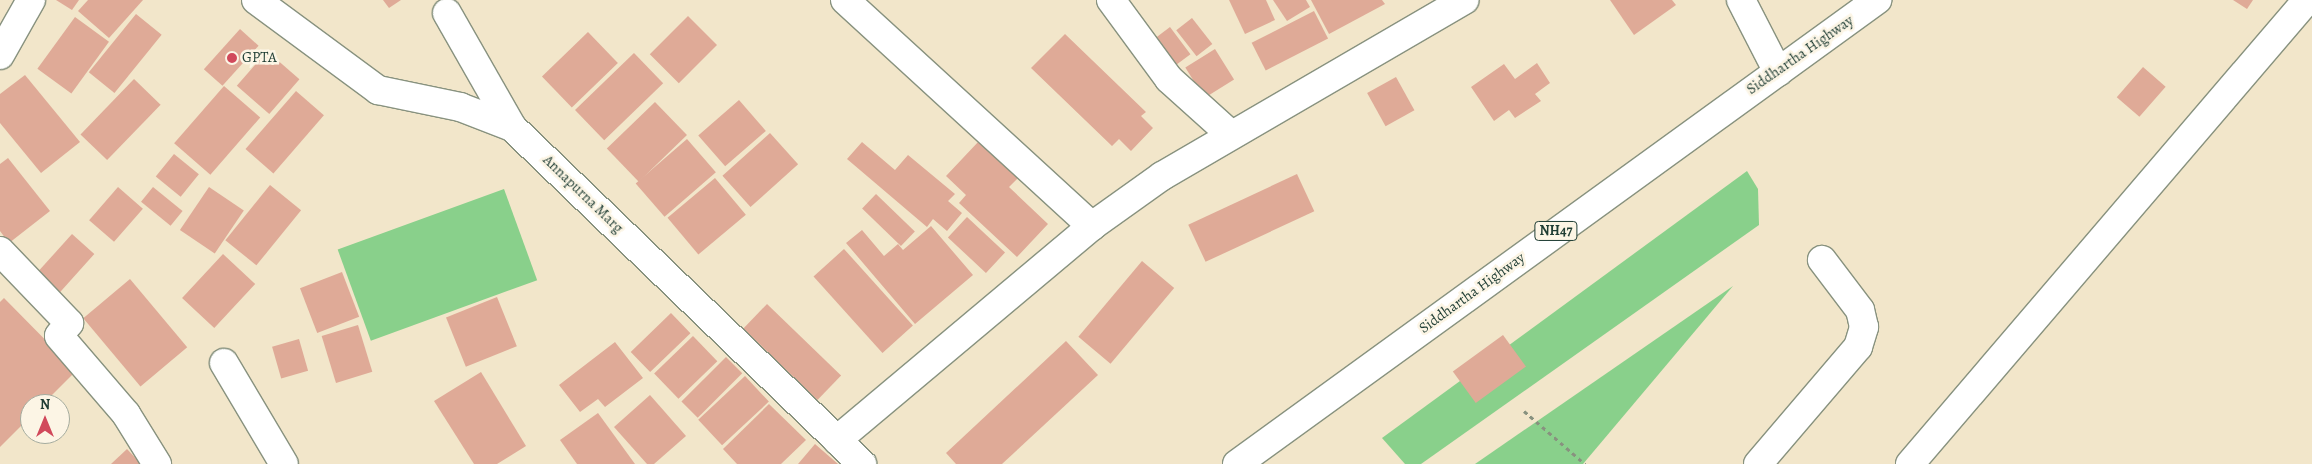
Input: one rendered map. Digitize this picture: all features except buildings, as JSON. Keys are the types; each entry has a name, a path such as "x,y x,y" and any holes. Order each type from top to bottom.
{"main road":[{"path":"0,55 31,0"},
{"name":"Annapurna Marg","path":"256,0 378,90 460,107 512,127 862,464"},
{"path":"845,0 1092,226"},
{"path":"1111,0 1169,79 1230,134"},
{"path":"837,440 1092,226 1162,176 1230,134 1465,0"},
{"path":"1741,0 1778,72"},
{"name":"Siddhartha Highway","path":"1237,464 1877,0"},
{"path":"1910,464 2307,0"},
{"path":"448,13 512,127"},
{"path":"0,251 69,323 59,336 126,414 157,464"},
{"path":"1758,464 1858,347 1864,327 1860,310 1822,260"},
{"path":"224,363 284,464"}],"path":[{"path":"1524,411 1585,464"}],"green space":[{"path":"1747,171 1758,189 1759,225 1421,464 1405,464 1382,438"},
{"path":"504,189 537,280 371,341 338,250"},
{"path":"1733,286 1583,464 1475,464"}],"place":[{"name":"GPTA","path":"232,58"}]}
